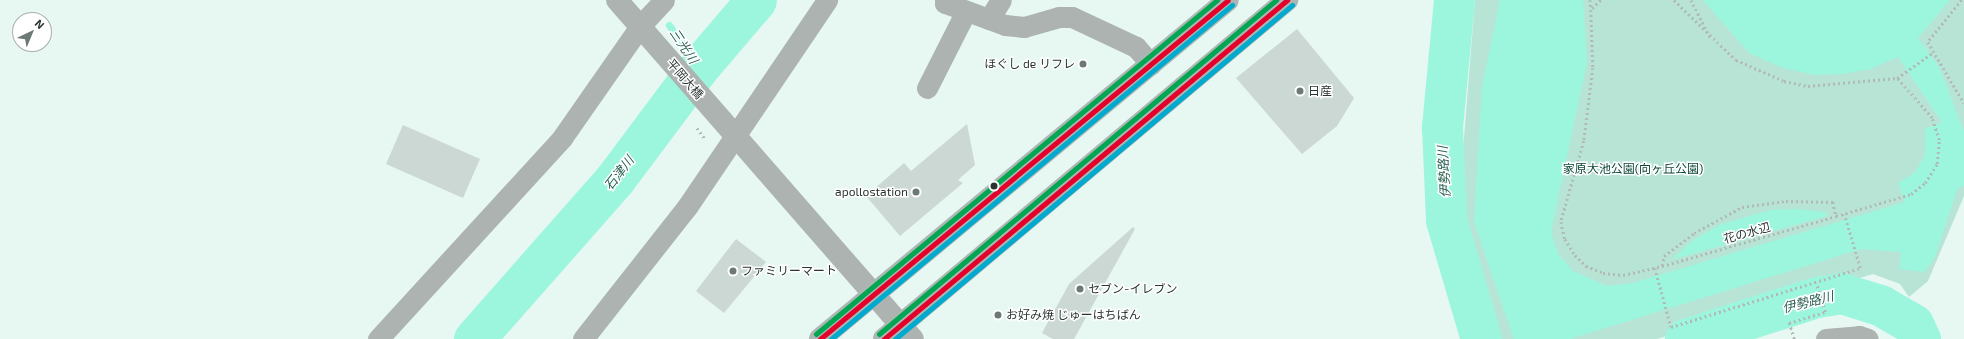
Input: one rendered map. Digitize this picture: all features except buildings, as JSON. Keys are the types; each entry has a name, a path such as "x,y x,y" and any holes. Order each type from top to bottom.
{"main road":[{"path":"820,339 1228,0"},
{"path":"899,335 1287,0"}],"street":[{"name":"平岡大橋","path":"617,0 872,295 899,335"},
{"path":"378,339 562,138 644,30 664,0"},
{"path":"584,339 687,207 729,130 827,0"},
{"path":"945,0 966,11 989,19 1024,27 1059,17 1072,17 1136,47 1151,64"},
{"path":"989,19 1001,0"},
{"path":"927,88 966,11"},
{"path":"1826,339 1859,336 1868,339"}],"path":[{"name":"花の水辺","path":"1590,0 1592,75 1584,141 1561,222 1565,239 1586,266 1603,273 1623,275 1662,266 1900,198 1925,183 1937,164 1939,140 1927,111 1897,78"},
{"path":"1591,10 1601,0"},
{"path":"1674,0 1712,41 1736,60 1784,81 1808,86 1897,78 1934,52"},
{"path":"1691,0 1712,41"},
{"path":"1962,0 1928,42 1964,104"},
{"path":"1662,266 1664,256 1694,233 1742,207 1786,201 1833,202 1836,216"},
{"path":"1654,268 1671,326 1816,283 1860,268 1844,214"},
{"path":"1794,339 1790,324 1825,312 1816,283"}],"green space":[{"name":"家原大池公園(向ヶ丘公園)","path":"1475,0 1964,0 1964,196 1928,281 1909,297 1900,284 1873,274 1657,339 1499,339 1465,222 1463,150"}],"shaded area":[{"path":"1500,0 1583,0 1587,62 1551,232 1558,254 1573,271 1607,286 1632,283 1905,202 1898,183 1915,172 1925,156 1925,129 1942,122 1898,57 1871,69 1842,74 1814,75 1783,68 1749,53 1703,0 1950,0 1918,38 1939,67 1964,131 1964,185 1957,190 1935,257 1924,272 1899,269 1901,252 1861,249 1570,339 1514,339 1474,222 1482,87"},
{"path":"1796,209 1826,212 1827,216 1671,260 1692,241 1719,225 1770,210"}],"waterway":[{"name":"石津川","path":"474,339 615,179 698,68 756,0"},
{"name":"伊勢路川","path":"1454,0 1442,127 1446,220 1481,339"},
{"name":"三光川","path":"669,25 698,68"},
{"name":"伊勢路川","path":"1685,339 1817,297 1841,293 1880,305 1913,324 1920,339"}],"transit line":[{"path":"816,334 1217,0"},
{"path":"820,339 1228,0"},
{"path":"879,334 1276,0"},
{"path":"884,339 1287,0"},
{"path":"831,339 1232,5"},
{"path":"895,339 1292,5"}],"place":[{"name":"ほぐし de リフレ","path":"1083,64"},
{"name":"日産","path":"1300,91"},
{"name":"apollostation","path":"916,192"},
{"name":"ファミリーマート","path":"733,271"},
{"name":"セブン-イレブン","path":"1080,289"},
{"name":"お好み焼 じゅーはちばん","path":"998,315"}]}
